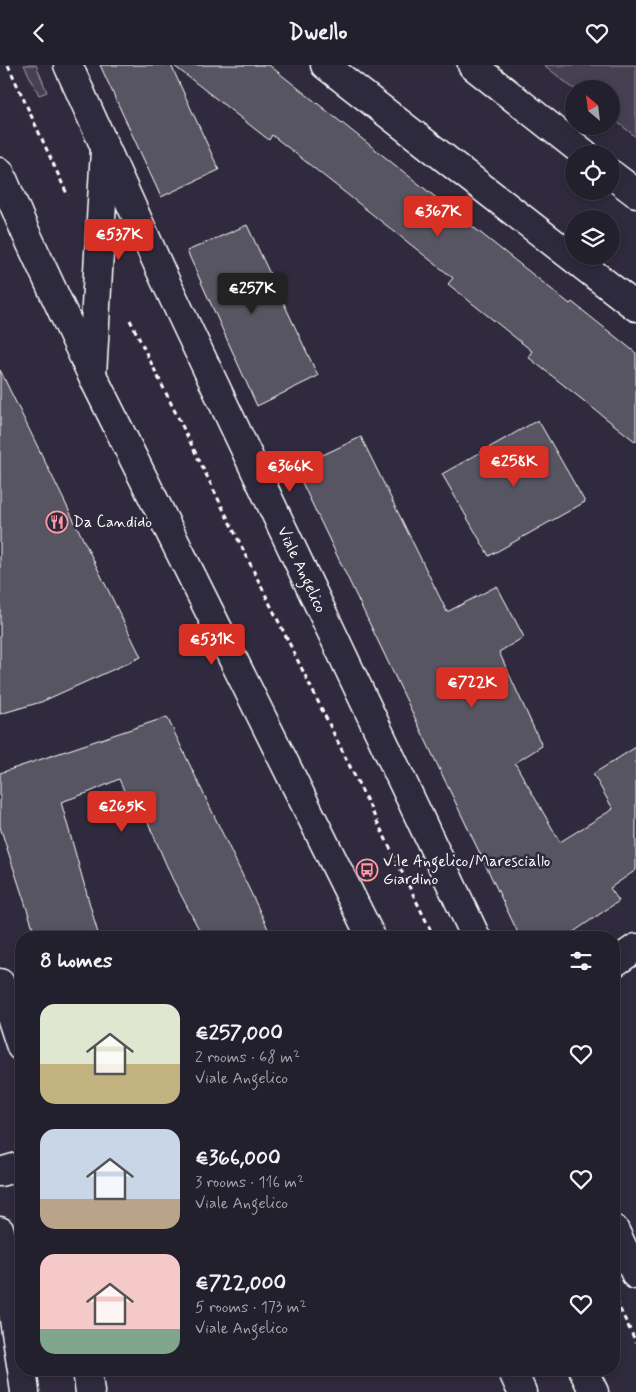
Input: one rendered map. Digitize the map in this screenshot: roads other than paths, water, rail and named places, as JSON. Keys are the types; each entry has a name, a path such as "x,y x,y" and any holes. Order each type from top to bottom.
{"street":[{"name":"Viale Angelico","path":"68,65 164,278 473,931"},
{"path":"325,65 636,307"},
{"path":"472,65 574,145"},
{"name":"Viale Angelico","path":"92,375 105,145"},
{"name":"Viale Angelico","path":"0,172 25,231 92,375 368,931"},
{"path":"620,181 636,193"},
{"name":"Viale Angelico","path":"0,194 25,231"},
{"path":"620,959 636,948"},
{"path":"0,983 15,1029"},
{"path":"0,1172 15,1168"},
{"path":"0,1231 15,1326"},
{"path":"620,1242 636,1275"},
{"path":"23,1376 26,1392"},
{"path":"88,1376 90,1392"},
{"path":"515,1376 522,1392"},
{"path":"586,1376 594,1392"}],"place":[{"name":"Da Candido","path":"57,522"},
{"name":"V.le Angelico/Maresciallo Giardino","path":"367,870"}]}
